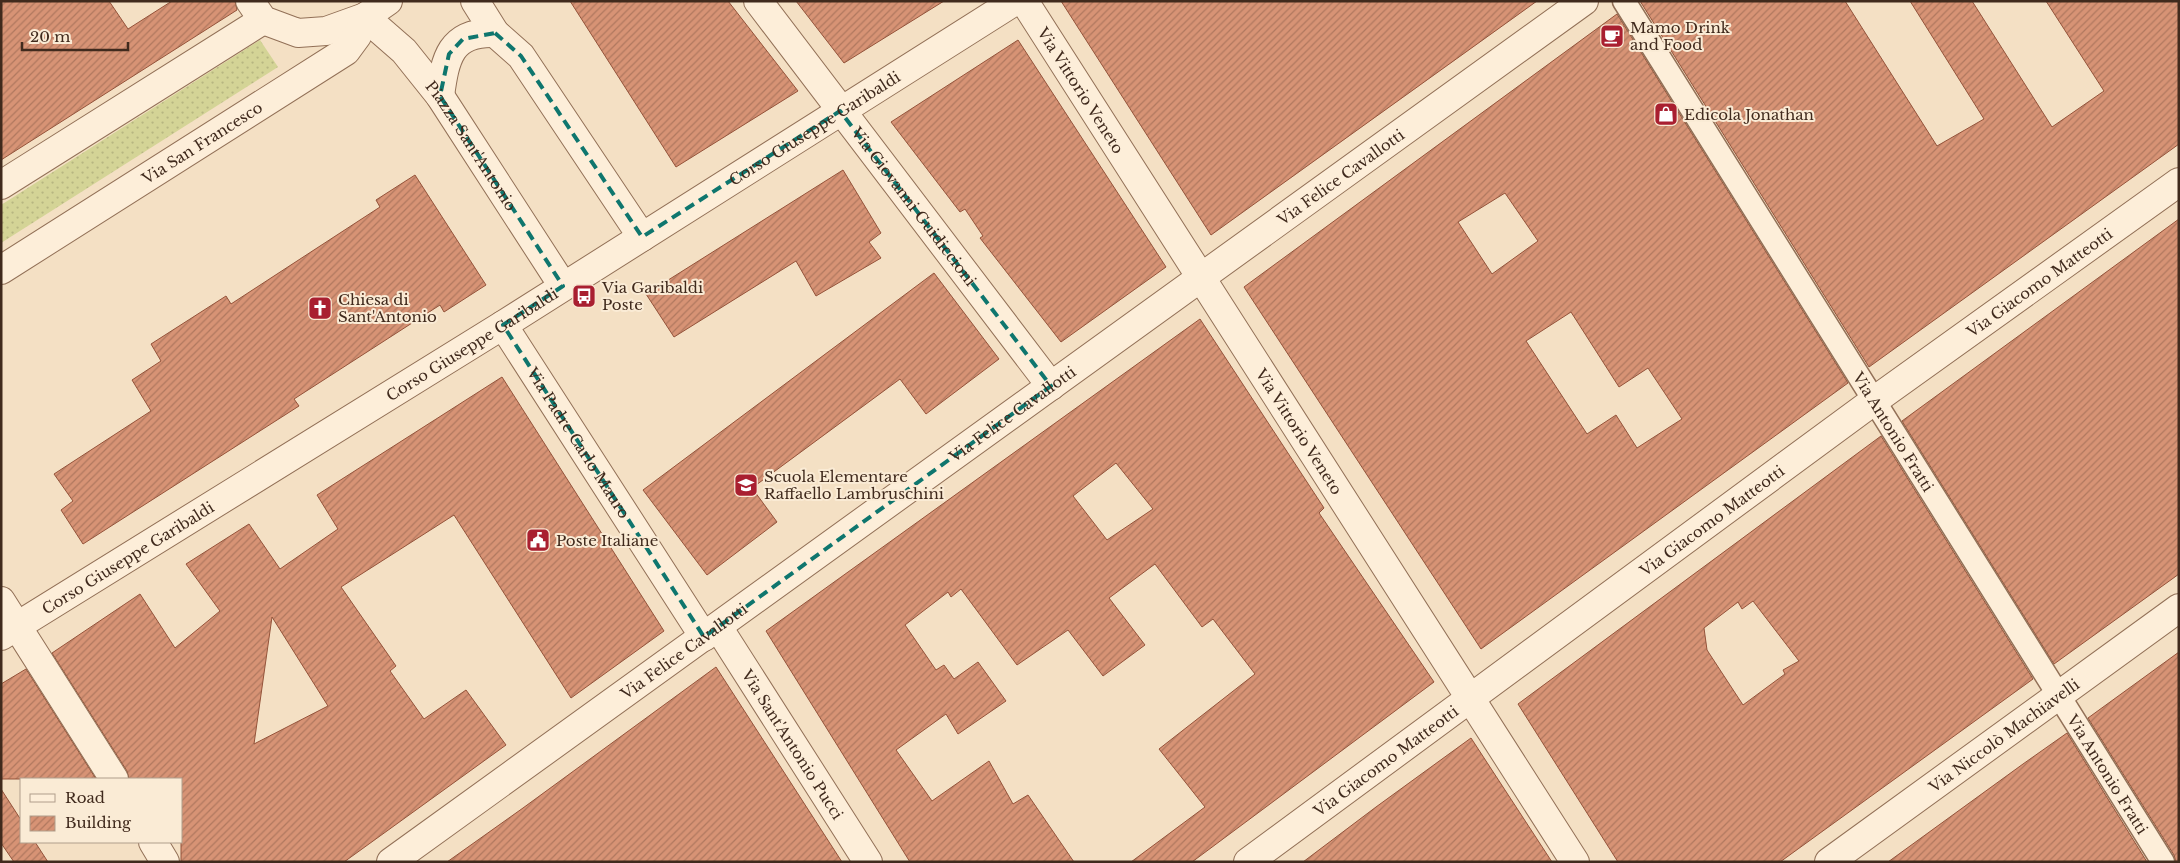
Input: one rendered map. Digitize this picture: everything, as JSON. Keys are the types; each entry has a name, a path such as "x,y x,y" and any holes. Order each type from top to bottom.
{"street":[{"name":"Via San Francesco","path":"1,270 346,51 357,36 365,17 388,1"},
{"path":"475,1 495,33 521,56 642,237"},
{"name":"Via Giovanni Guidiccioni","path":"758,1 1051,386"},
{"name":"Corso Giuseppe Garibaldi","path":"9,631 503,325 1015,1"},
{"name":"Via Vittorio Veneto","path":"1024,1 1575,862"},
{"name":"Via Felice Cavallotti","path":"391,862 1584,1"},
{"name":"Via Antonio Fratti","path":"1624,1 1876,400 2163,862"},
{"path":"1,185 256,11 291,31 308,33 326,31 365,17"},
{"name":"Piazza Sant'Antonio","path":"365,17 404,52 440,96 563,286"},
{"path":"440,96 445,66 452,48 463,39 474,34 495,33"},
{"name":"Via Giacomo Matteotti","path":"1248,862 1876,400 2179,182"},
{"name":"Via Padre Carlo Mauro","path":"503,325 711,632"},
{"path":"1,602 9,631 113,778"},
{"name":"Via Niccolò Machiavelli","path":"1829,862 2179,608"},
{"name":"Via Sant'Antonio Pucci","path":"711,632 868,862"},
{"path":"154,843 165,862"}],"highlighted area":[{"path":"495,33 521,56 642,237 840,111 1051,386 704,637 503,325 563,286 440,96 449,54 463,39"}],"green space":[{"path":"260,40 278,67 1,243 1,205"}],"building":[{"path":"1,1 109,1 128,29 172,1 235,1 237,10 1,160"},
{"path":"570,1 728,1 798,91 676,167"},
{"path":"796,1 944,1 844,63"},
{"path":"1061,1 1537,1 1211,235"},
{"path":"1640,1 1845,1 1937,146 1984,119 1910,1 1972,1 2052,127 2104,91 2046,1 2179,1 2179,144 1869,367"},
{"path":"1617,14 1848,383 1481,649 1244,287","holes":["1505,193 1538,241 1492,274 1458,222","1571,312 1619,387 1648,368 1682,419 1637,448 1616,415 1587,434 1526,341"]},
{"path":"1018,40 1166,267 1061,342 980,238 983,236 965,209 960,212 891,122"},
{"path":"843,170 881,233 869,242 881,258 816,296 796,261 674,337 646,294"},
{"name":"Chiesa di Sant'Antonio","path":"415,175 486,285 444,312 440,305 294,399 299,406 83,544 61,510 73,501 54,474 151,411 132,380 161,361 151,344 226,296 231,304 380,207 376,200"},
{"path":"2179,219 2179,574 2054,664 1902,421"},
{"path":"934,273 999,359 926,414 900,379 752,488 777,522 707,575 643,490"},
{"path":"1200,319 1324,508 1319,513 1434,682 1192,862 1131,862 1205,807 1159,749 1255,674 1213,619 1202,627 1155,564 1109,598 1145,645 1103,676 1068,630 1017,665 961,589 951,597 948,592 905,625 936,670 944,665 954,679 978,662 1006,701 958,734 946,714 896,750 932,801 989,761 1013,804 1028,795 1074,862 910,862 766,631","holes":["1116,463 1153,509 1107,540 1073,496"]},
{"path":"502,377 664,631 571,698 454,515 341,587 396,666 390,671 424,719 466,690 506,745 344,862 181,862 182,778 129,778 127,771 52,653 140,594 175,648 220,611 186,564 249,524 280,569 338,529 317,495","holes":["272,617 328,706 254,744"]},
{"path":"1881,436 2033,679 1780,862 1618,862 1518,704","holes":["1753,601 1799,661 1783,670 1785,674 1743,705 1707,650 1704,628 1738,602 1742,609"]},
{"path":"2179,652 2179,862 2176,862 2174,855 2088,718"},
{"path":"716,667 842,862 447,862 523,808"},
{"path":"26,669 95,778 1,779 1,684"},
{"path":"2067,733 2147,862 1888,862 2023,764"},
{"path":"1471,738 1552,862 1303,862 1376,807"},
{"path":"1,789 20,818 20,843 36,843 48,862 14,862 1,843"}],"place":[{"name":"Mamo Drink and Food","path":"1612,36"},
{"name":"Edicola Jonathan","path":"1666,114"},
{"name":"Via Garibaldi Poste","path":"584,296"},
{"name":"Chiesa di Sant'Antonio","path":"320,308"},
{"name":"Scuola Elementare Raffaello Lambruschini","path":"746,485"},
{"name":"Poste Italiane","path":"538,540"}]}
